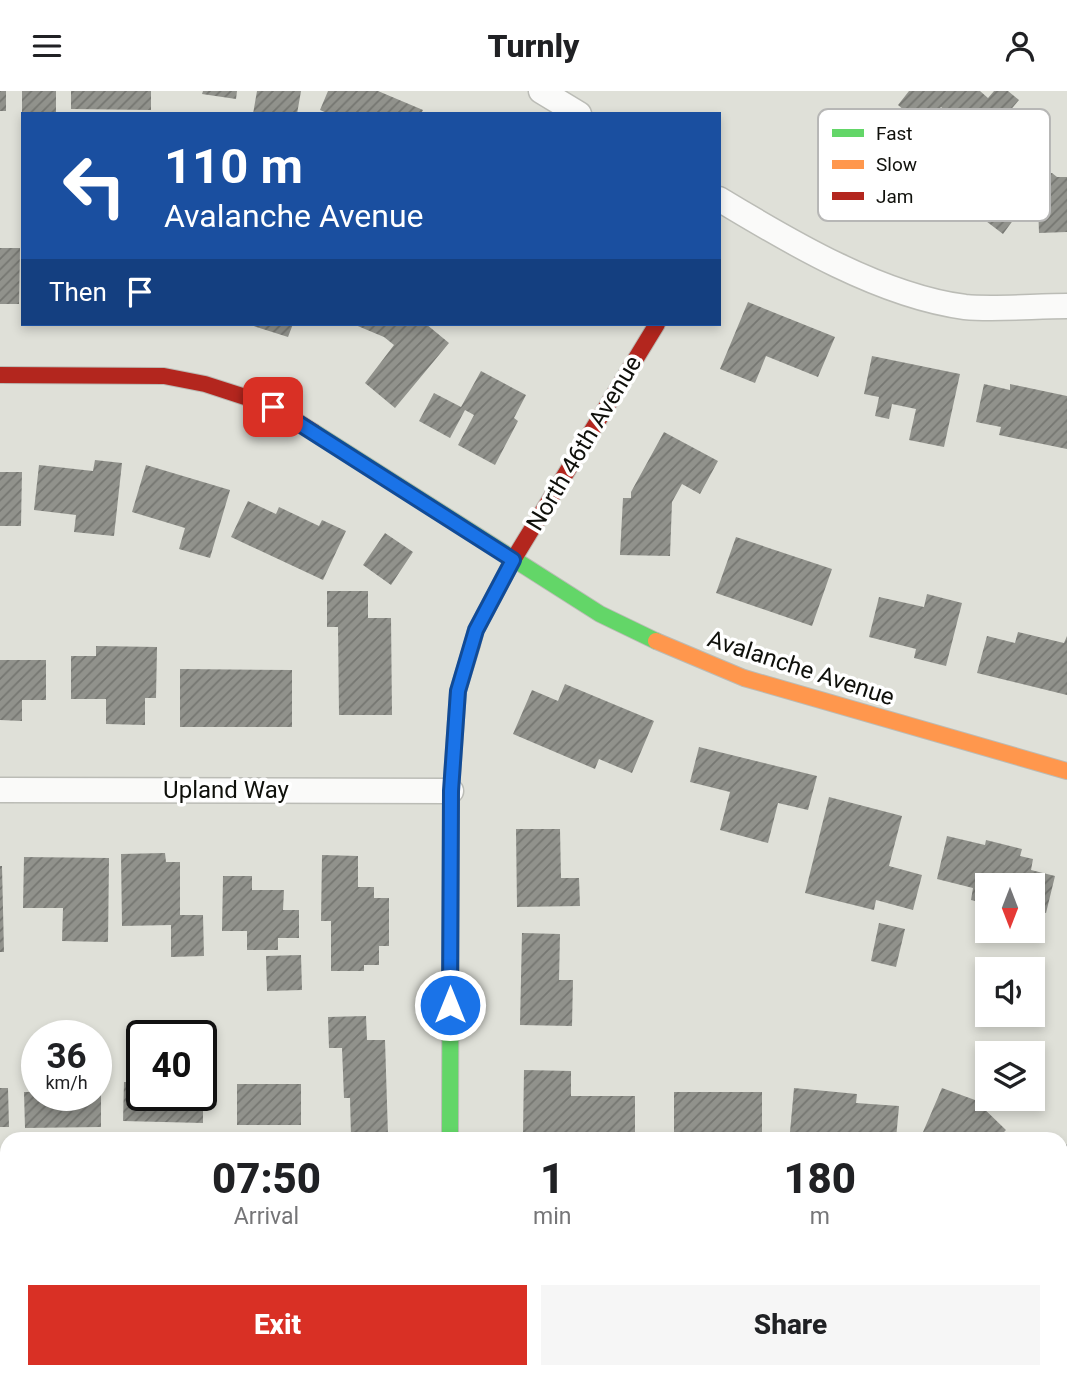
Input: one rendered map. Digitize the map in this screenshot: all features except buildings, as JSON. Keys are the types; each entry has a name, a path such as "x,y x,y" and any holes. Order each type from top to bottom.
{"street":[{"path":"541,91 576,112"},
{"path":"723,209 838,266 898,290 965,307 1067,306"},
{"name":"North 46th Avenue","path":"450,1132 451,791 458,691 476,630 513,560 656,326"},
{"name":"Avalanche Avenue","path":"0,375 164,376 205,384 273,407 600,614 681,653 744,678 1067,771"},
{"name":"Upland Way","path":"0,790 451,791"}],"traffic: fast":[{"path":"314,432 600,614 656,641"},
{"path":"450,1132 451,791 458,691 472,645"}],"traffic: slow":[{"path":"656,641 744,678 1067,771"}],"traffic: jam":[{"path":"472,645 476,630 513,560 656,326"},
{"path":"0,375 164,376 205,384 273,406 314,432"}],"route":[{"path":"273,407 513,560 476,630 458,691 451,791 450,1005"}]}
